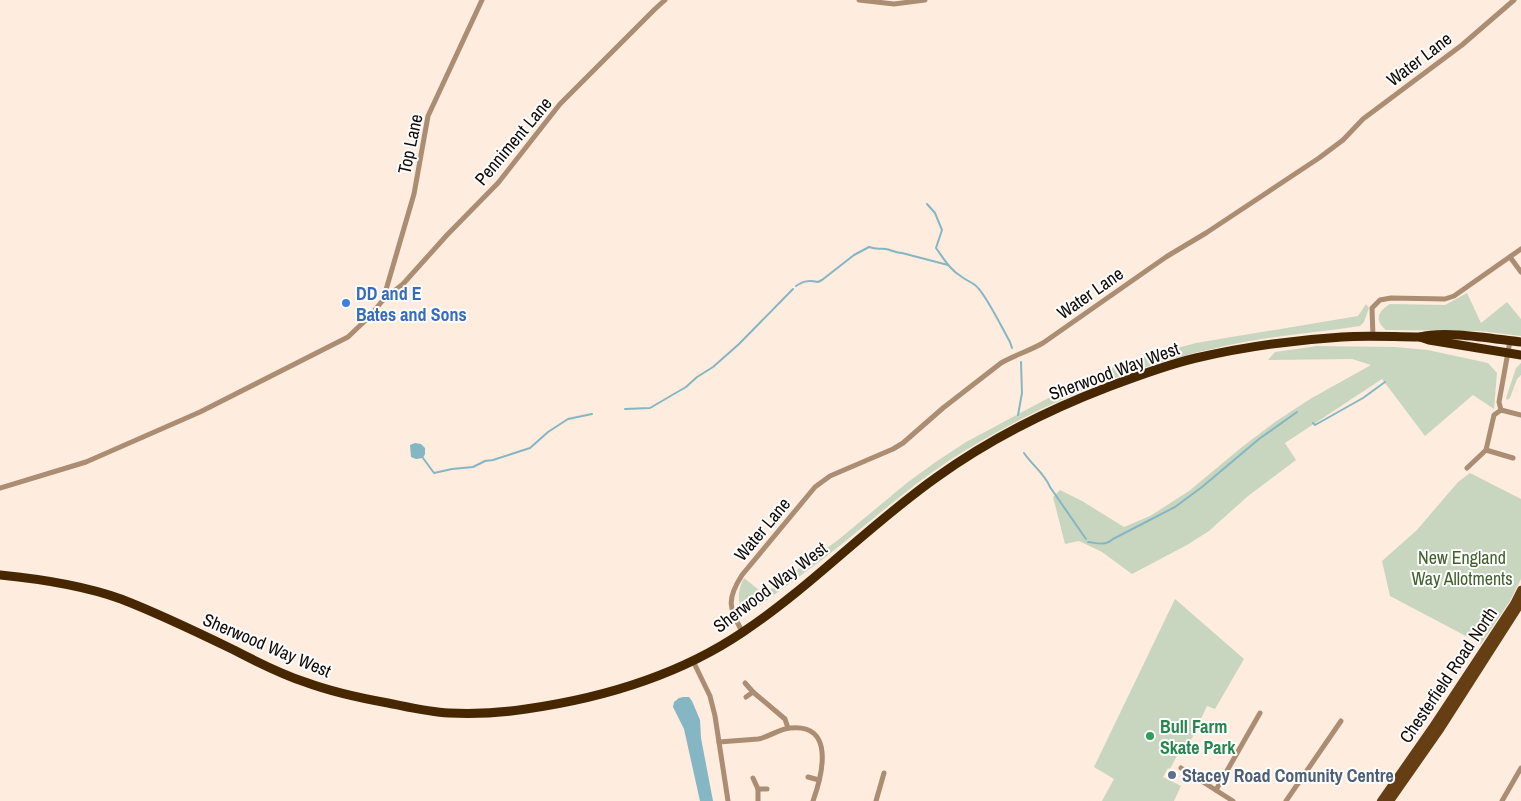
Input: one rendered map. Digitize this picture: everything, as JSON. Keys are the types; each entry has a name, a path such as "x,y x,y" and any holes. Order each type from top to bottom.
{"highway":[{"name":"Sherwood Way West","path":"0,575 54,582 119,598 274,670 304,682 363,698 447,713 523,710 585,699 639,684 693,661 743,633 796,592 898,505 940,474 992,440 1066,404 1135,377 1196,358 1264,346 1343,337 1420,337 1430,334 1470,336 1521,342"},
{"name":"Sherwood Way West","path":"1420,337 1521,355"}],"main road":[{"name":"Chesterfield Road North","path":"1390,801 1397,785 1518,607 1521,590"},
{"name":"Chesterfield Road North","path":"1381,801 1397,785"}],"street":[{"name":"Top Lane","path":"383,300 414,194 428,116 482,0"},
{"name":"Penniment Lane","path":"383,300 403,284 447,235 498,183 560,104 665,0"},
{"path":"860,0 894,4 925,0"},
{"name":"Water Lane","path":"743,633 733,615 731,606 734,590 742,575 815,487 830,476 903,443 943,408 1001,363 1043,343 1159,261 1319,158 1343,140 1363,119 1462,45 1514,0"},
{"path":"1373,337 1372,308 1380,300 1391,298 1445,299 1454,296 1521,249"},
{"path":"1510,257 1521,272"},
{"path":"0,488 86,462 200,412 348,337 370,316 383,300"},
{"path":"1501,410 1499,402 1510,341"},
{"path":"1467,468 1486,450 1494,415 1501,410 1521,415"},
{"path":"1486,450 1513,458"},
{"path":"693,661 710,696 728,801"},
{"path":"745,682 753,692 785,719 788,728"},
{"path":"746,697 753,692"},
{"path":"1216,790 1260,712"},
{"path":"1286,801 1341,721"},
{"path":"719,742 758,739 788,728 807,729 821,743 824,759 813,801"},
{"path":"1181,768 1233,801"},
{"path":"1502,801 1521,768"},
{"path":"876,801 884,772"},
{"path":"808,777 819,780"},
{"path":"753,778 758,789 758,801"},
{"path":"758,789 767,789"}],"green space":[{"path":"1467,293 1481,323 1507,302 1521,319 1521,336 1480,331 1386,330 1380,323 1380,313 1390,304 1445,305"},
{"path":"1366,304 1369,308 1364,322 1360,326 1225,346 1153,365 1083,391 1015,422 950,460 800,576 757,607 742,611 739,603 739,594 744,578 764,594 838,540 908,482 937,461 966,442 1088,377 1129,361 1196,343 1358,316"},
{"path":"1317,346 1395,347 1428,350 1488,363 1497,373 1494,409 1473,395 1425,436 1382,379 1285,443 1296,460 1248,496 1209,531 1132,574 1102,552 1079,541 1065,544 1053,497 1060,490 1124,527 1150,516 1189,491 1275,422 1310,399 1371,365 1352,359 1268,360 1275,352"},
{"path":"1521,363 1521,375 1517,379 1510,398 1507,400 1506,398 1516,368"},
{"name":"New England Way Allotments","path":"1470,473 1521,499 1521,579 1510,601 1481,644 1390,596 1382,561 1417,530 1458,482"},
{"path":"1175,599 1244,659 1215,709 1207,706 1186,751 1181,748 1170,769 1168,768 1163,777 1181,786 1174,801 1102,801 1114,779 1094,767"}],"water":[{"path":"415,443 421,444 425,448 423,458 416,459 411,457 410,445"},
{"path":"683,697 689,697 692,701 700,720 701,738 713,801 700,801 684,729 673,707 674,702"}],"waterway":[{"path":"927,204 935,213 942,230 936,248 954,271 975,285 984,295 1012,348"},
{"path":"796,286 806,281 818,282 822,280 854,255 869,247 888,249 948,265"},
{"path":"625,409 650,408 686,387 739,344 793,289"},
{"path":"1018,415 1022,393 1021,362"},
{"path":"1313,423 1315,425 1363,398 1385,382"},
{"path":"1088,542 1107,543 1175,507 1259,439 1297,412"},
{"path":"423,458 434,473 473,467 485,461 530,448 548,432 568,419 592,414"},
{"path":"1024,453 1045,478 1086,539"}],"place":[{"name":"DD and E Bates and Sons","path":"346,303"},
{"name":"Bull Farm Skate Park","path":"1150,736"},
{"name":"Stacey Road Comunity Centre","path":"1172,775"}]}
